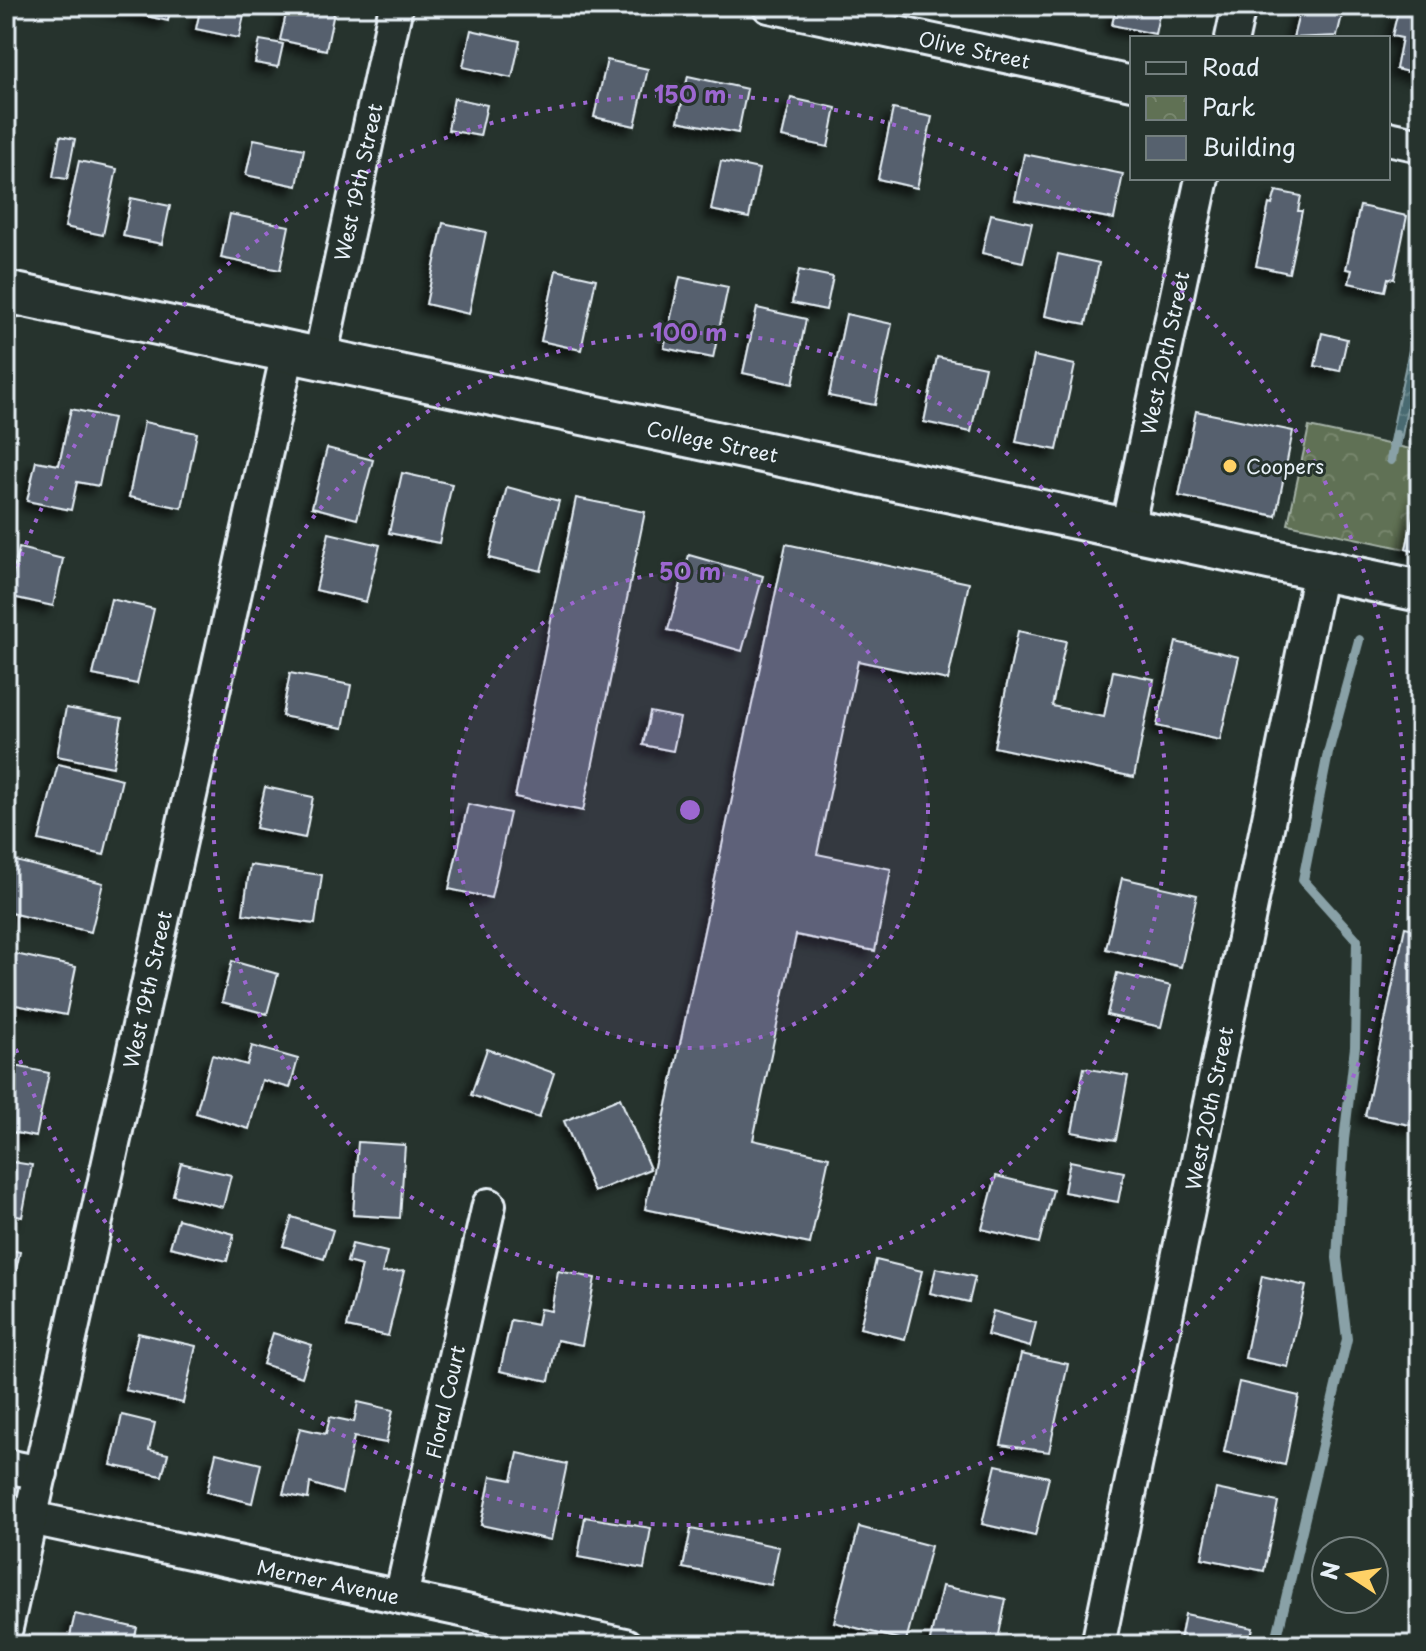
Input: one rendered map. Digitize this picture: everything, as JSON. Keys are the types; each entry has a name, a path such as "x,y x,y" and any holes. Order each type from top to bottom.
{"street":[{"name":"West 19th Street","path":"6,1628 304,355 396,6"},
{"name":"Olive Street","path":"769,6 1130,83"},
{"path":"1232,36 1239,6"},
{"path":"1390,138 1420,145"},
{"name":"West 20th Street","path":"1127,529 1202,180"},
{"name":"College Street","path":"6,292 1420,591"},
{"name":"West 20th Street","path":"1098,1645 1320,571"},
{"name":"Floral Court","path":"401,1597 489,1205"},
{"path":"6,1466 41,1473"},
{"name":"Merner Avenue","path":"31,1518 625,1645"}],"green space":[{"path":"1309,427 1420,451 1420,483 1406,549 1288,524"}],"water":[{"path":"1420,297 1420,336 1400,447 1389,446"}],"building":[{"path":"104,6 171,6 168,21"},
{"path":"201,6 246,6 239,38 196,29"},
{"path":"288,6 335,8 326,50 280,40"},
{"path":"1116,6 1161,6 1155,34 1112,25"},
{"path":"1301,6 1343,11 1337,36 1294,36"},
{"path":"1398,11 1420,16 1420,75 1396,69 1402,38 1392,36"},
{"path":"471,30 520,41 512,78 463,67"},
{"path":"260,40 283,44 278,67 255,63"},
{"path":"607,60 648,69 635,126 594,117"},
{"path":"688,76 747,89 738,133 678,121"},
{"path":"454,98 487,105 480,136 448,130"},
{"path":"791,98 836,108 828,147 782,137"},
{"path":"893,109 932,117 917,188 878,179"},
{"path":"60,136 75,139 67,179 53,177"},
{"path":"254,139 304,149 297,186 246,175"},
{"path":"1024,154 1123,174 1114,219 1015,200"},
{"path":"79,161 117,169 103,235 65,227"},
{"path":"721,161 759,169 749,218 711,210"},
{"path":"1276,191 1301,196 1298,211 1302,211 1289,273 1256,266 1269,204 1272,205"},
{"path":"131,198 170,206 162,244 123,236"},
{"path":"1360,206 1407,216 1394,279 1388,278 1385,291 1349,283 1352,270 1346,269"},
{"path":"230,214 289,226 280,270 221,258"},
{"path":"991,214 1032,223 1023,262 982,253"},
{"path":"443,223 486,232 469,314 426,304"},
{"path":"1058,254 1099,263 1086,324 1045,316"},
{"path":"556,270 596,279 581,350 541,341"},
{"path":"799,270 833,277 826,310 792,303"},
{"path":"680,277 728,287 713,358 664,348"},
{"path":"757,308 806,319 793,384 743,373"},
{"path":"846,314 892,324 875,405 829,396"},
{"path":"1322,333 1347,339 1340,371 1315,366"},
{"path":"1034,356 1075,365 1057,450 1016,442"},
{"path":"937,357 985,367 971,432 924,422"},
{"path":"71,409 113,418 99,486 77,482 71,510 27,501 36,461 59,465"},
{"path":"1196,411 1293,431 1276,516 1179,496"},
{"path":"144,422 197,433 182,508 129,497"},
{"path":"327,448 373,460 357,519 312,507"},
{"path":"402,473 452,484 439,543 389,533"},
{"path":"507,487 559,501 541,571 489,558"},
{"path":"1420,488 1420,553 1406,549"},
{"path":"576,498 645,512 583,811 515,797"},
{"path":"329,533 380,545 366,602 316,590"},
{"path":"786,544 969,583 948,680 858,661 817,854 891,869 875,951 796,935 753,1140 829,1157 810,1244 645,1209"},
{"path":"19,548 63,559 53,606 8,596"},
{"path":"689,555 763,576 742,651 668,630"},
{"path":"111,599 154,609 137,684 93,675"},
{"path":"1018,631 1066,641 1052,706 1104,717 1113,671 1154,679 1134,777 994,747"},
{"path":"1176,642 1239,657 1220,740 1157,726"},
{"path":"290,673 351,685 343,728 282,716"},
{"path":"66,708 122,718 113,767 57,756"},
{"path":"650,712 680,718 673,751 643,745"},
{"path":"58,764 122,779 104,855 39,840"},
{"path":"265,787 313,797 305,838 256,828"},
{"path":"468,804 510,813 491,898 449,889"},
{"path":"1420,840 1420,868 1415,867"},
{"path":"8,859 103,883 91,932 6,912"},
{"path":"250,865 322,875 315,924 243,914"},
{"path":"1122,878 1197,895 1181,967 1106,949"},
{"path":"1405,927 1420,930 1420,1127 1365,1116"},
{"path":"6,952 76,967 66,1015 6,1003"},
{"path":"232,961 278,974 267,1014 222,1002"},
{"path":"1117,973 1171,986 1161,1027 1107,1015"},
{"path":"252,1046 298,1059 290,1088 262,1080 249,1129 196,1113 212,1055 247,1065"},
{"path":"487,1049 554,1073 539,1118 471,1095"},
{"path":"6,1064 49,1073 36,1137 6,1131"},
{"path":"1084,1068 1128,1076 1116,1140 1072,1132"},
{"path":"620,1098 650,1169 594,1192 564,1121"},
{"path":"358,1142 405,1145 400,1218 353,1215"},
{"path":"6,1161 32,1165 22,1217 6,1214"},
{"path":"1070,1161 1124,1172 1118,1202 1064,1192"},
{"path":"181,1163 231,1175 223,1207 173,1195"},
{"path":"996,1176 1053,1190 1039,1243 982,1229"},
{"path":"292,1217 333,1230 324,1259 283,1246"},
{"path":"178,1219 234,1234 227,1261 170,1247"},
{"path":"352,1244 387,1252 382,1273 404,1271 388,1336 347,1327 362,1266 347,1262"},
{"path":"6,1249 20,1252 10,1298 6,1297"},
{"path":"876,1260 922,1271 905,1339 860,1328"},
{"path":"936,1268 975,1277 969,1302 930,1293"},
{"path":"558,1271 595,1278 582,1345 557,1340 549,1381 500,1371 511,1320 537,1325 540,1309 551,1311"},
{"path":"1262,1276 1306,1286 1288,1367 1245,1358"},
{"path":"993,1311 1036,1323 1030,1347 987,1335"},
{"path":"138,1333 196,1346 183,1403 125,1390"},
{"path":"273,1333 312,1345 302,1377 263,1364"},
{"path":"1021,1354 1068,1364 1049,1452 1001,1445"},
{"path":"1239,1382 1299,1396 1285,1465 1224,1452"},
{"path":"358,1402 393,1410 386,1443 354,1437 342,1493 310,1483 308,1499 283,1494 300,1428 326,1434 330,1417 354,1422"},
{"path":"122,1415 155,1423 149,1450 168,1454 162,1476 111,1465"},
{"path":"216,1453 261,1464 252,1503 207,1492"},
{"path":"518,1453 567,1464 551,1540 481,1525 491,1476 512,1480"},
{"path":"996,1465 1049,1477 1035,1536 982,1524"},
{"path":"1216,1489 1278,1502 1264,1571 1202,1558"},
{"path":"585,1517 651,1528 644,1569 578,1557"},
{"path":"859,1527 931,1546 906,1641 834,1622"},
{"path":"691,1529 779,1547 771,1585 683,1568"},
{"path":"942,1586 1006,1599 997,1645 929,1645"},
{"path":"75,1614 137,1628 133,1645 68,1645"},
{"path":"1185,1614 1253,1628 1249,1645 1179,1645"}],"waterway":[{"path":"1391,460 1396,435"},
{"path":"1275,1645 1347,1339 1337,1258 1344,1140 1355,1047 1357,940 1303,880 1328,753 1359,640"}],"place":[{"name":"Coopers","path":"1230,466"}]}
